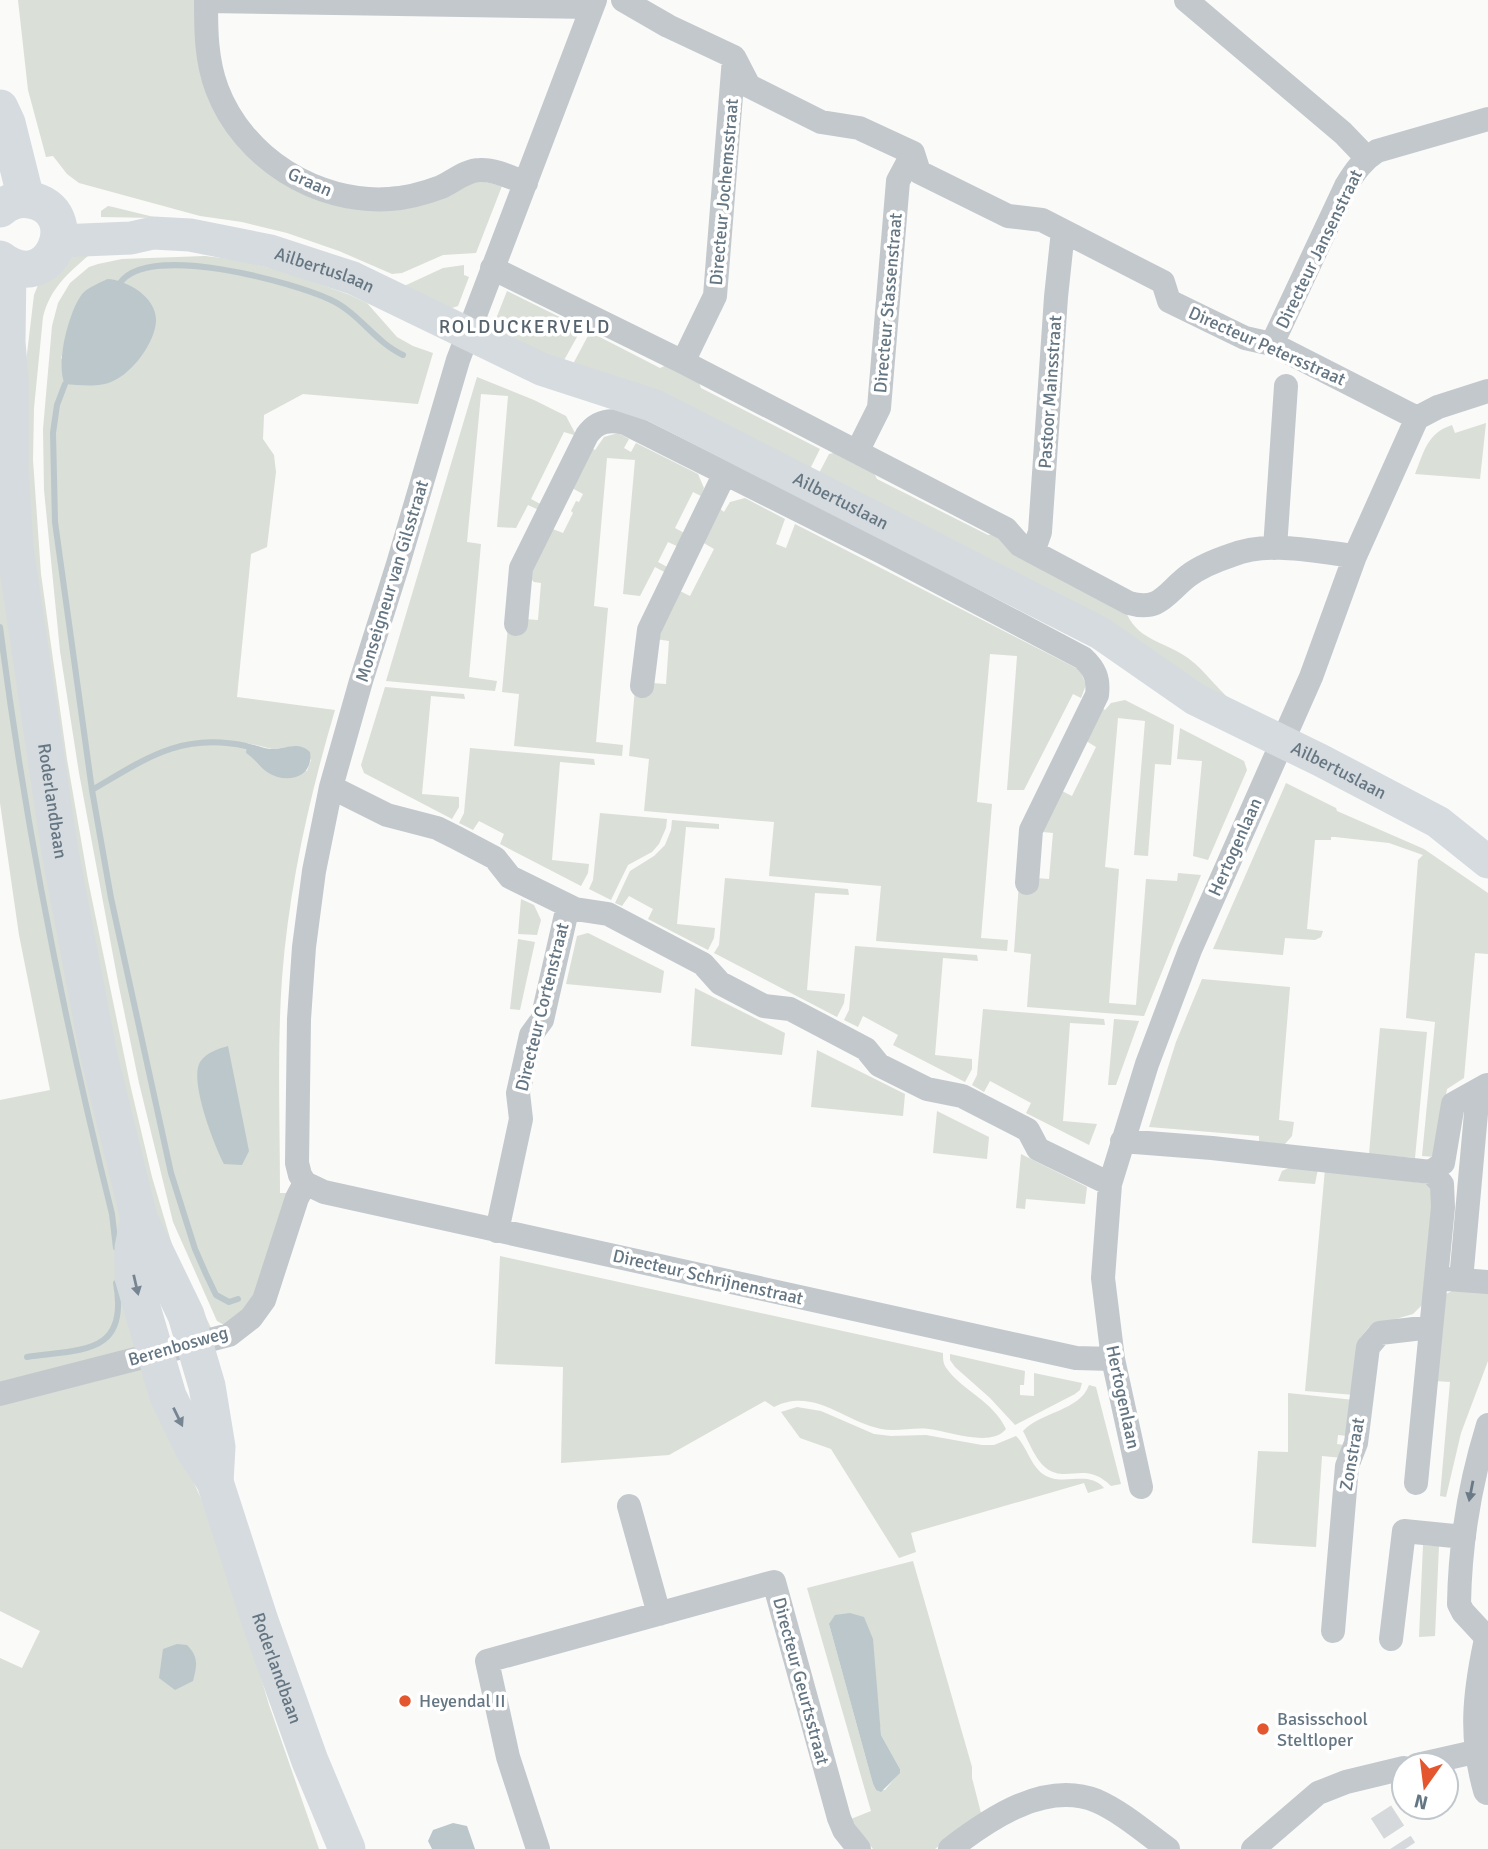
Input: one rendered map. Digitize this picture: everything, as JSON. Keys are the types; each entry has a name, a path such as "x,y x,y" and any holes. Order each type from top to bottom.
{"main road":[{"path":"0,108 7,123 8,196 46,206 58,232 49,259 13,264"},
{"name":"Ailbertuslaan","path":"58,232 131,237 153,233 190,235 243,245 312,263 353,278 541,369 654,407 801,497 1100,633 1195,699 1438,822 1488,862"},
{"name":"Roderlandbaan","path":"13,264 7,342 10,379 10,468 16,548 56,825 99,1056 139,1218 186,1315 214,1419 215,1482"},
{"name":"Roderlandbaan","path":"139,1218 133,1248 133,1278 154,1354 177,1416 215,1482 291,1710 347,1849"}],"street":[{"path":"623,0 668,26 734,57"},
{"path":"1186,0 1343,134 1367,158"},
{"path":"206,1 594,3"},
{"name":"Graan","path":"206,1 209,58 223,103 246,136 265,157 282,170 326,191 364,199 388,199 419,194 477,170 493,172 526,183"},
{"name":"Monseigneur van Gilsstraat","path":"305,1183 298,1163 299,1019 304,947 314,871 331,787 467,334 594,3"},
{"name":"Directeur Petersstraat","path":"734,57 749,86 821,122 859,128 913,153 919,172 1008,216 1042,219 1163,282 1169,301 1245,338 1272,344 1417,418"},
{"name":"Directeur Jochemsstraat","path":"683,362 715,296 734,57"},
{"name":"Directeur Jansenstraat","path":"1272,344 1356,169 1377,151 1488,119"},
{"name":"Directeur Stassenstraat","path":"857,452 879,408 898,181 913,153"},
{"name":"Pastoor Mainsstraat","path":"1033,552 1041,532 1055,310 1063,231"},
{"path":"492,268 683,362 1006,529 1020,545 1129,603 1141,607 1156,604 1188,576 1214,561 1245,551 1275,548 1355,556"},
{"path":"1275,548 1286,386"},
{"path":"1417,418 1438,407 1488,391"},
{"name":"Hertogenlaan","path":"1142,1487 1113,1359 1103,1278 1110,1184 1147,1064 1190,950 1311,677 1355,556 1417,418"},
{"name":"Ailbertuslaan","path":"516,624 522,568 592,428 605,422 625,423 725,473 801,497 1083,658 1094,669 1097,695 1031,831 1027,883"},
{"path":"642,686 649,630 725,473"},
{"path":"331,787 387,815 437,828 457,838 495,858 510,877 568,906 608,914 703,964 720,982 764,1006 790,1009 866,1049 879,1065 927,1089 962,1096 1028,1130 1038,1149 1110,1184"},
{"name":"Directeur Cortenstraat","path":"497,1231 521,1119 518,1093 531,1035 542,1020 568,906"},
{"path":"1431,1172 1443,1163 1453,1104 1483,1087"},
{"path":"1461,1280 1483,1087"},
{"path":"1122,1142 1212,1148 1431,1172 1442,1184 1443,1207 1416,1483"},
{"name":"Directeur Schrijnenstraat","path":"305,1183 324,1192 1076,1358 1113,1359"},
{"name":"Berenbosweg","path":"0,1394 195,1345 229,1335 244,1325 259,1308 268,1291 305,1183"},
{"path":"1436,1279 1488,1282"},
{"name":"Zonstraat","path":"1333,1631 1347,1466 1356,1443 1368,1347 1380,1333 1431,1327"},
{"path":"1488,1425 1476,1467 1464,1537 1459,1604 1488,1641 1476,1719 1484,1750 1488,1790"},
{"path":"629,1506 659,1614"},
{"path":"1391,1639 1404,1531 1464,1537"},
{"name":"Directeur Geurtsstraat","path":"538,1849 508,1757 487,1661 774,1582 839,1818 844,1830 859,1849"},
{"path":"1460,1755 1484,1750"},
{"path":"1253,1849 1318,1793 1346,1782 1390,1771"},
{"path":"950,1849 1012,1809 1055,1796 1071,1795 1097,1801 1168,1849"}],"shaded area":[{"path":"18,0 199,0 206,77 315,194 472,179 502,186 476,253 443,255 402,273 392,274 339,251 287,233 242,222 200,216 79,183 67,174 53,156 46,157 28,90"},
{"path":"108,206 158,218 101,217 101,211"},
{"path":"66,256 88,256 55,290 43,317 34,408 33,460 41,574 67,759 88,880 130,1084 152,1177 173,1248 212,1330 197,1334 136,1161 33,611 23,387 34,295 38,285"},
{"path":"205,256 239,260 285,272 367,303 397,337 433,353 418,404 303,394 264,415 263,439 274,455 276,472 267,547 251,554 237,697 335,710 301,843 285,944 280,1005 279,1112 280,1193 287,1193 254,1302 224,1325 217,1321 173,1222 139,1083 79,773 60,651 44,490 43,429 52,326 58,303 70,283 89,267 122,259","holes":["107,279 131,287 61,359 69,322 78,304 94,287","252,744 272,749 298,746 311,760 307,771 253,757 246,753"]},
{"path":"464,265 464,275 469,277 458,306 452,308 402,287 443,268"},
{"path":"107,279 132,287 152,305 156,321 152,339 135,364 113,381 96,385 65,384 62,376 63,352 73,311 83,293"},
{"path":"507,291 582,328 563,362 490,334"},
{"path":"590,332 660,368 667,365 698,380 701,388 820,449 808,473 573,364"},
{"path":"477,377 566,416 575,433 564,432 531,499 544,506 541,511 528,505 516,528 497,527 508,396 481,394 467,542 481,544 469,677 497,681 495,691 386,681"},
{"path":"1486,423 1480,479 1415,474 1424,451 1437,433 1452,425 1455,433"},
{"path":"618,433 629,439 624,448 631,452 636,443 698,474 704,488 701,496 693,492 675,528 688,535 681,548 668,542 658,562 671,569 668,574 655,567 640,596 623,594 635,460 607,458 594,606 608,608 596,742 623,745 622,756 514,746 519,694 502,692 508,626 524,619 538,620 541,583 534,582 529,577 550,528 563,533 576,501 579,502 583,494 570,487 589,447 595,450 604,437"},
{"path":"0,438 146,1346 0,1384 0,1100 50,1090 19,935 0,803"},
{"path":"838,452 872,469 877,479 988,535 998,533 1125,609 1143,634 1188,658 1240,707 817,477 829,454"},
{"path":"745,498 785,519 776,544 786,548 795,524 1080,670 1086,685 1081,698 1073,694 1024,790 1007,790 1017,656 990,654 977,802 992,804 981,938 1008,940 1007,951 876,941 881,886 769,876 774,822 644,811 649,759 629,756 635,689 651,683 666,684 669,641 655,639 678,590 690,596 714,549 702,542 719,508 724,512 730,502"},
{"path":"385,687 464,694 465,699 431,696 422,794 459,797 459,807 452,819 364,773 361,765"},
{"path":"1125,700 1174,725 1171,765 1155,764 1148,856 1134,855 1145,721 1118,718 1105,867 1119,869 1109,1003 1136,1005 1146,879 1177,881 1178,873 1201,875 1144,1016 1027,1007 1031,954 1014,952 1019,883 1035,878 1049,879 1053,833 1043,832 1058,789 1072,796 1096,747 1083,739 1100,707 1105,710 1111,703"},
{"path":"1180,728 1244,761 1247,770 1208,860 1193,856 1202,761 1177,759"},
{"path":"247,744 270,749 291,746 305,748 310,752 308,768 297,777 274,776 246,753"},
{"path":"470,748 594,759 595,765 560,762 552,860 589,864 588,873 581,886 500,844 504,834 479,821 473,830 459,823 464,813"},
{"path":"1286,783 1336,808 1337,811 1424,849 1488,893 1488,954 1475,953 1464,1078 1447,1089 1435,1157 1422,1156 1435,1022 1406,1018 1418,860 1423,855 1389,843 1335,837 1331,837 1331,840 1315,840 1307,929 1323,931 1321,937 1315,940 1285,938 1283,955 1213,949"},
{"path":"600,813 667,819 659,844 652,852 628,865 611,900 589,889 593,880"},
{"path":"672,820 719,824 719,829 686,827 677,924 715,928 708,950 648,919 653,909 629,896 622,906 615,903 630,871 654,856 665,845"},
{"path":"725,878 848,889 849,895 815,893 807,990 845,994 837,1017 714,953 719,945"},
{"path":"521,899 534,905 541,920 537,935 518,934"},
{"path":"588,933 664,971 661,993 566,984 577,936"},
{"path":"518,939 535,942 520,1010 510,1009"},
{"path":"855,946 977,955 978,961 943,958 935,1055 972,1059 972,1069 965,1082 893,1045 898,1035 863,1016 858,1027 844,1020 849,1010"},
{"path":"1202,979 1290,987 1279,1120 1294,1122 1292,1136 1285,1144 1259,1144 1259,1136 1149,1127 1176,1042"},
{"path":"695,988 785,1033 782,1055 691,1046"},
{"path":"983,1009 1104,1019 1105,1025 1070,1023 1063,1121 1097,1124 1089,1145 1026,1113 1031,1103 990,1081 984,1092 972,1085 977,1075"},
{"path":"1114,1019 1139,1021 1116,1085 1108,1085"},
{"path":"1380,1028 1427,1032 1415,1158 1369,1154"},
{"path":"228,1046 249,1151 242,1165 224,1164 209,1128 198,1083 197,1071 200,1062 209,1053"},
{"path":"817,1050 905,1094 903,1116 811,1107"},
{"path":"937,1111 989,1137 987,1159 933,1153"},
{"path":"1021,1154 1087,1187 1085,1204 1026,1199 1025,1209 1016,1208"},
{"path":"1291,1167 1318,1169 1315,1184 1278,1181 1282,1171"},
{"path":"1325,1169 1429,1184 1433,1193 1422,1305 1413,1314 1369,1327 1360,1338 1355,1395 1305,1391"},
{"path":"500,1256 943,1353 947,1369 994,1411 1006,1429 999,1435 980,1438 929,1429 887,1430 867,1425 815,1403 789,1402 774,1407 765,1401 669,1455 561,1463 563,1367 495,1364"},
{"path":"1452,1291 1488,1292 1488,1361 1461,1433 1446,1497 1440,1496 1450,1382 1435,1381 1446,1294"},
{"path":"950,1354 1025,1371 1020,1395 1034,1396 1034,1373 1082,1383 1075,1394 1015,1425 955,1367 950,1360"},
{"path":"146,1362 164,1419 228,1565 269,1705 319,1849 0,1849 0,1658 22,1668 40,1631 0,1611 0,1403"},
{"path":"1089,1385 1096,1387 1121,1484 1111,1486 1093,1474 1061,1474 1046,1468 1039,1461 1023,1431 1039,1419 1069,1406 1084,1394"},
{"path":"1288,1393 1354,1400 1348,1436 1338,1435 1337,1444 1350,1446 1343,1458 1322,1456 1316,1547 1252,1543 1258,1451 1288,1452"},
{"path":"797,1407 821,1411 874,1434 926,1435 982,1445 994,1445 1016,1436 1037,1468 1046,1476 1061,1480 1091,1480 1104,1488 1088,1493 1084,1483 911,1533 916,1552 899,1558 831,1449 800,1438 781,1412"},
{"path":"1423,1545 1439,1546 1435,1636 1419,1637"},
{"path":"913,1561 972,1767 972,1778 981,1813 935,1849 873,1849 851,1819 871,1811 807,1588","holes":["829,1624 876,1689 881,1735 900,1769 885,1790 876,1790 873,1784"]},
{"path":"850,1613 864,1617 873,1639 881,1735 900,1769 900,1773 881,1792 876,1790 873,1784 829,1624 835,1615"},
{"path":"177,1644 187,1645 191,1649 196,1666 193,1681 175,1690 159,1678 163,1649"},
{"path":"453,1823 467,1826 475,1849 432,1849 428,1841 433,1830"}],"waterway":[{"path":"120,283 136,271 160,266 222,269 255,276 331,300 403,355"},
{"path":"65,384 57,405 53,433 55,522 92,790 111,898 171,1173 195,1249 216,1295 229,1302 238,1299"},
{"path":"0,627 21,775 47,922 112,1214 116,1248"},
{"path":"92,790 164,751 202,743 246,746"},
{"path":"27,1357 83,1349 108,1336 115,1324 118,1307 116,1283"}],"tunnel":[{"path":"1381,1812 1405,1849"}],"place":[{"name":"Heyendal II","path":"405,1701"},
{"name":"Basisschool Steltloper","path":"1263,1729"}],"district":[{"name":"ROLDUCKERVELD","path":"525,326"}]}
